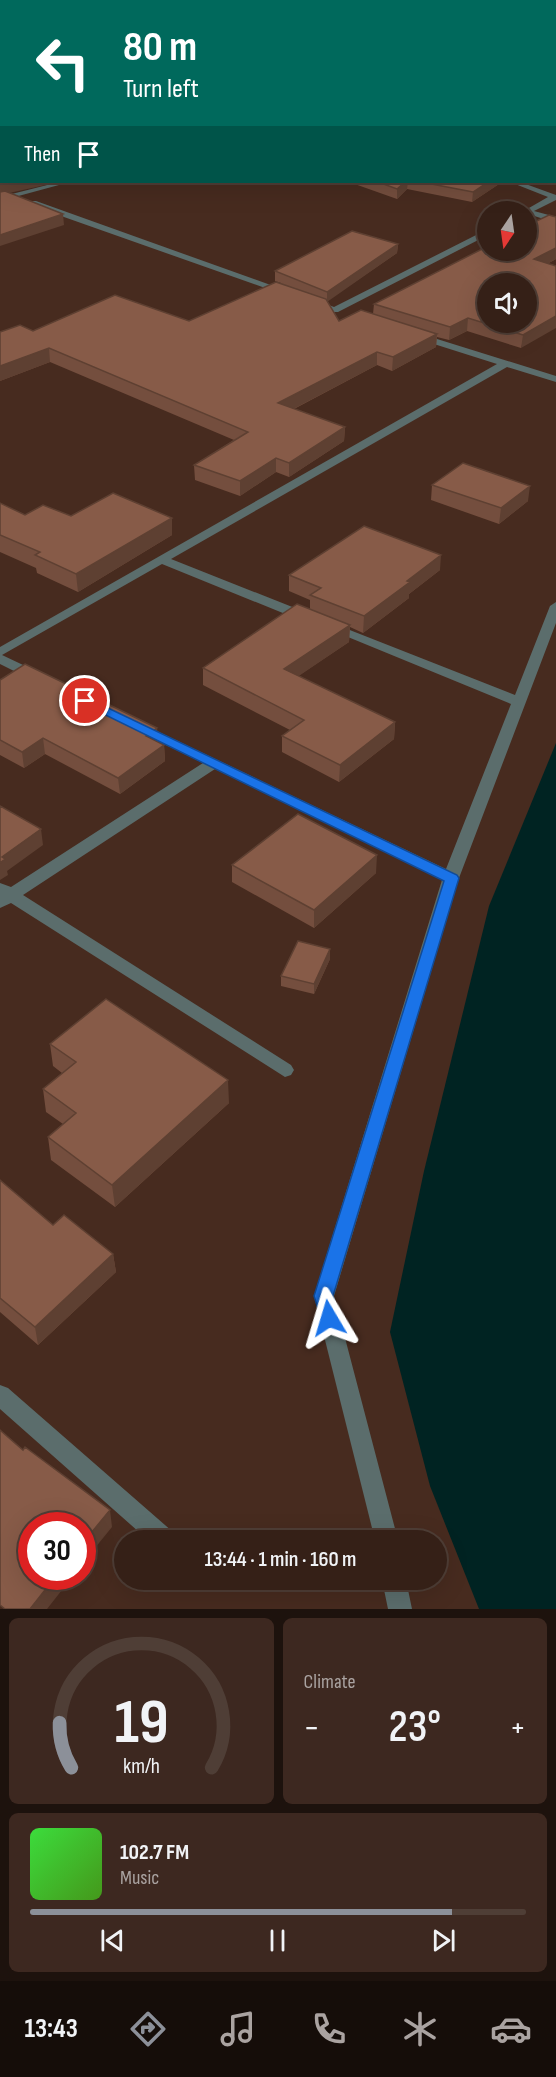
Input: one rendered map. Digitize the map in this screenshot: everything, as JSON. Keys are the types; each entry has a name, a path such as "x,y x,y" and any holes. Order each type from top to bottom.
{"street":[{"path":"0,200 62,183"},
{"path":"517,183 555,197 537,206"},
{"path":"0,188 291,294"},
{"path":"537,214 556,220"},
{"path":"335,310 477,237"},
{"path":"302,298 346,314"},
{"path":"403,331 556,379"},
{"path":"0,652 506,363"},
{"path":"160,559 519,702"},
{"path":"383,1530 324,1296 452,878 556,606"},
{"path":"0,659 53,685"},
{"path":"128,722 452,878"},
{"path":"214,763 3,896 285,1070"},
{"path":"0,1395 154,1530"},
{"path":"396,1590 399,1609"}],"water":[{"path":"556,743 556,1609 479,1609 430,1486 390,1332 424,1171 489,906"}],"building":[{"path":"381,183 404,183 397,189"},
{"path":"426,183 486,183 473,192"},
{"path":"5,191 63,214 0,235 0,192"},
{"path":"549,215 556,217 556,248 537,258 537,221"},
{"path":"352,231 398,244 327,292 275,271"},
{"path":"477,252 477,261 537,260 556,266 556,316 537,327 537,273 477,273 477,321 468,318 450,327 374,304"},
{"path":"276,282 326,299 339,321 361,310 437,334 393,357 377,352 278,403 345,427 289,463 276,458 240,481 194,465 248,432 49,348 0,366 0,332 20,325 33,331 115,295 189,321"},
{"path":"463,463 530,486 501,508 432,485"},
{"path":"113,493 172,518 76,574 35,555 40,552 0,535 0,503 25,515 43,505 71,516"},
{"path":"364,526 441,555 407,581 410,582 364,616 310,595 321,588 289,575"},
{"path":"297,604 350,625 284,669 395,722 340,765 282,736 304,720 203,668"},
{"path":"25,664 157,728 146,736 164,745 118,778 43,738 22,752 0,740 0,680"},
{"path":"0,806 41,829 2,857 5,859 0,863"},
{"path":"298,814 377,855 314,910 232,865"},
{"path":"298,941 330,949 314,984 281,976"},
{"path":"106,999 228,1080 112,1185 48,1137 76,1113 43,1089 76,1062 50,1044"},
{"path":"0,1180 53,1225 64,1215 113,1254 35,1327 0,1298"},
{"path":"0,1430 23,1450 25,1447 110,1510 96,1527 96,1512 18,1512 18,1590 45,1590 30,1609 5,1609 0,1605"}],"route":[{"path":"85,701 452,878 324,1296 329,1318"}]}
